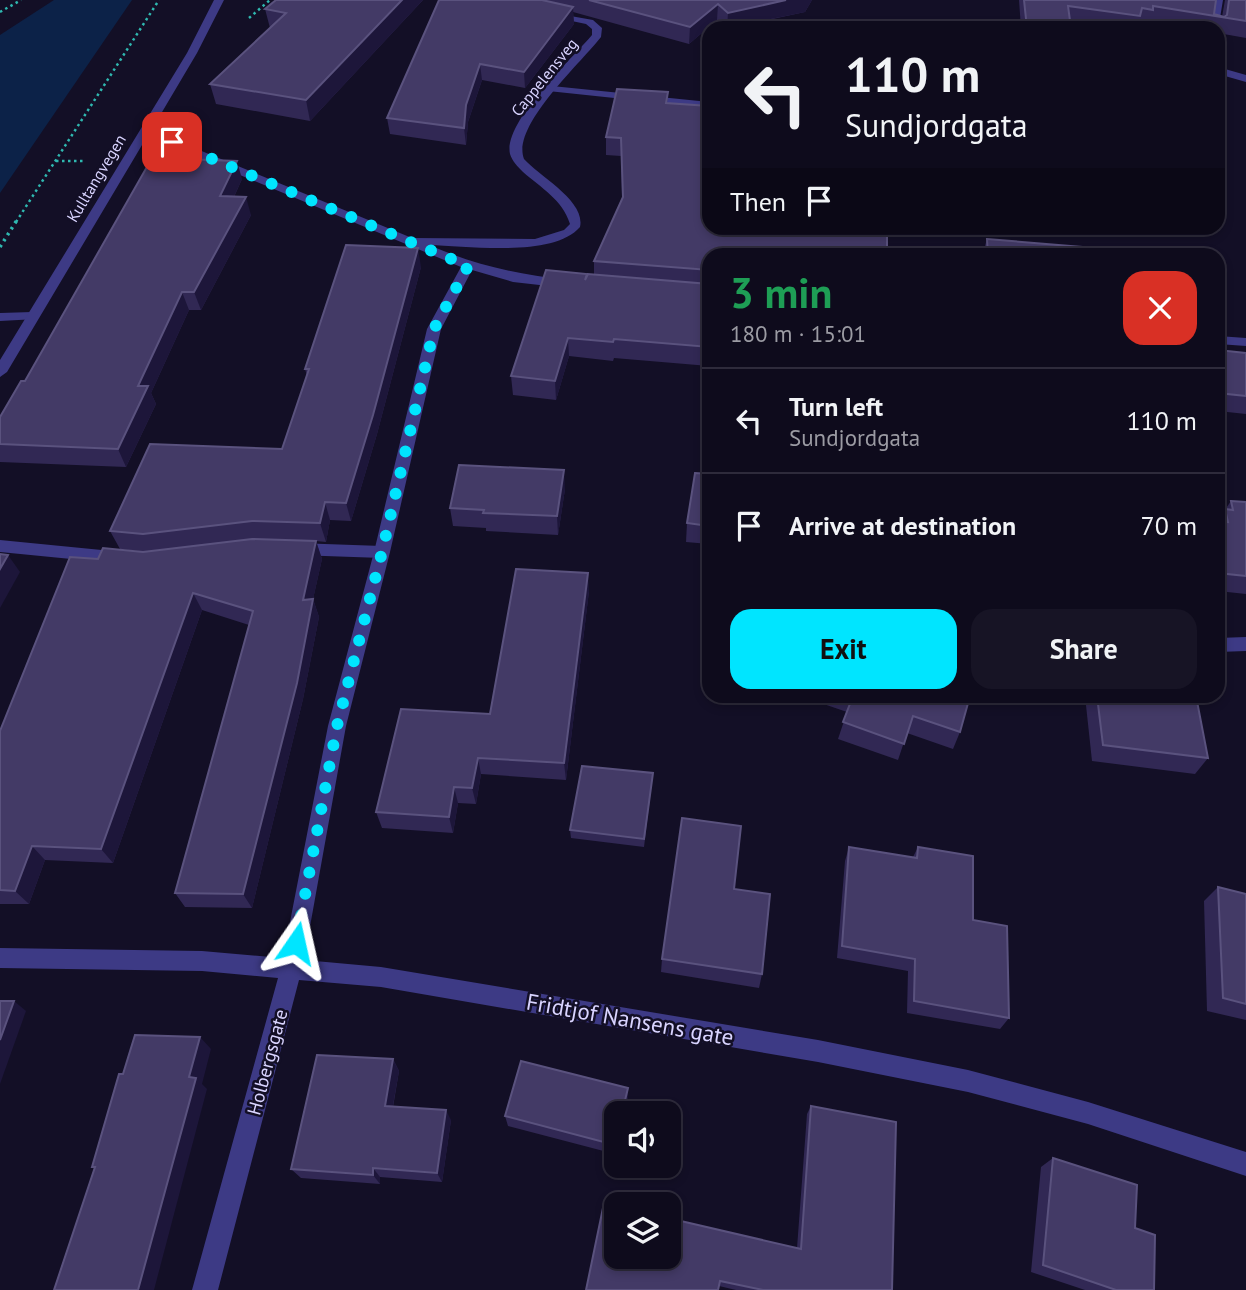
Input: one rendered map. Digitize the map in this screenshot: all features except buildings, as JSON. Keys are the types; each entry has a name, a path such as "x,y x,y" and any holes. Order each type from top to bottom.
{"street":[{"name":"Kulltangvegen","path":"0,372 192,53 219,0"},
{"path":"1216,21 1218,0"},
{"name":"Cappelensveg","path":"408,241 518,244 554,240 568,233 576,223 569,205 516,156 515,145 526,123 591,44 597,35 597,28 589,22 541,12"},
{"path":"1225,72 1246,79"},
{"path":"552,89 702,104"},
{"path":"140,136 172,142 468,266 513,278 576,285"},
{"name":"Holbergsgate","path":"205,1290 291,971 337,726 382,552 434,329 468,266"},
{"path":"0,317 32,316"},
{"path":"1225,340 1246,342"},
{"path":"0,546 138,560"},
{"path":"272,548 382,552"},
{"path":"1225,645 1246,644"},
{"name":"Fridtjof Nansens gate","path":"0,958 202,961 381,977 818,1051 954,1078 1088,1112 1246,1164"}],"path":[{"path":"0,12 21,0"},
{"path":"0,247 159,0"}],"water":[{"path":"54,0 132,0 0,193 0,35"}],"route":[{"path":"172,142 468,266 434,329 382,552 337,726 296,943"}]}
